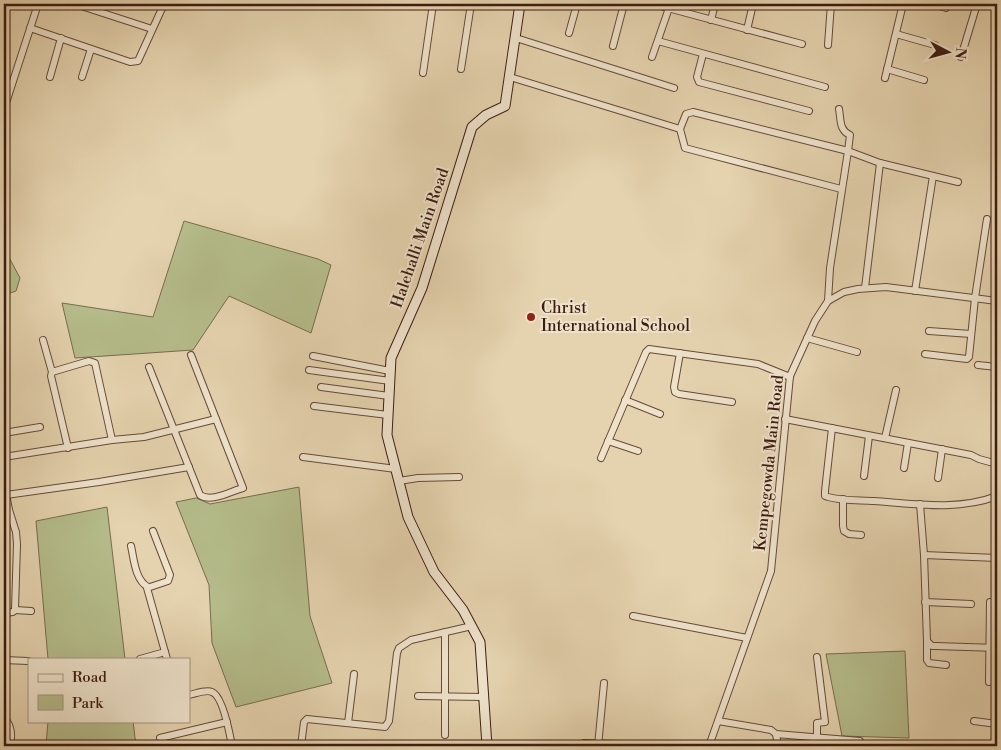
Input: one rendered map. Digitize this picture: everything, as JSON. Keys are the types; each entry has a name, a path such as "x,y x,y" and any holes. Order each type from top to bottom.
{"main road":[{"name":"Halehalli Main Road","path":"486,746 480,642 463,610 434,572 408,517 387,435 391,358 422,288 472,127 486,115 505,106 520,4"}],"street":[{"path":"4,109 38,4"},
{"path":"75,4 152,29"},
{"path":"30,28 130,62 138,61 164,4"},
{"path":"423,73 433,4"},
{"path":"461,69 471,4"},
{"path":"569,33 577,4"},
{"path":"613,46 624,4"},
{"path":"654,4 802,44"},
{"path":"711,20 715,4"},
{"path":"747,30 753,4"},
{"path":"828,45 831,4"},
{"path":"885,78 903,4"},
{"path":"932,4 946,8"},
{"path":"961,58 977,4"},
{"path":"652,57 670,8"},
{"path":"896,34 935,45"},
{"path":"50,77 61,38"},
{"path":"516,38 674,88"},
{"path":"658,41 825,87"},
{"path":"82,77 91,49"},
{"path":"703,54 697,77 699,82 809,111"},
{"path":"887,69 924,80"},
{"path":"510,77 680,129"},
{"path":"839,109 841,128 850,135 848,151"},
{"path":"841,189 685,148 680,129 686,114 693,112 848,151 880,163 958,182"},
{"name":"Kempegowda Main Road","path":"709,746 771,571 790,378 815,321 828,301 830,268 848,151"},
{"path":"864,288 880,163"},
{"path":"915,291 933,176"},
{"path":"926,354 967,358 970,355 975,298 987,219"},
{"path":"828,301 844,292 864,288 886,287 997,301"},
{"path":"929,331 971,334"},
{"path":"807,338 857,352"},
{"path":"43,340 52,372 51,376 68,448"},
{"path":"601,458 647,350 652,348 758,364 790,378"},
{"path":"680,353 674,387 675,392 732,402"},
{"path":"149,367 200,495 204,498 210,498 243,488 191,355"},
{"path":"313,356 390,371"},
{"path":"52,372 89,361 95,364 112,440"},
{"path":"978,365 997,367"},
{"path":"310,370 390,381"},
{"path":"321,387 389,396"},
{"path":"885,438 896,390"},
{"path":"625,400 660,414"},
{"path":"314,406 388,415"},
{"path":"4,457 112,440 144,437 216,419"},
{"path":"785,420 971,455 997,464"},
{"path":"4,433 40,427"},
{"path":"832,428 825,493 830,498 920,504 966,504 997,496"},
{"path":"864,476 869,436"},
{"path":"608,441 638,451"},
{"path":"904,468 908,443"},
{"path":"938,478 942,449"},
{"path":"304,457 396,469"},
{"path":"6,495 189,467"},
{"path":"400,481 418,478 459,477"},
{"path":"4,483 7,510 16,532 15,610"},
{"path":"843,499 844,531 849,534 861,534"},
{"path":"920,504 924,555 927,660 929,663 946,665"},
{"path":"148,587 168,581 170,578 153,531"},
{"path":"131,546 139,577 143,584 148,587 166,656 149,658"},
{"path":"924,555 997,558"},
{"path":"925,602 972,604"},
{"path":"989,682 994,648 990,602"},
{"path":"4,613 15,610 31,611"},
{"path":"633,616 747,638"},
{"path":"301,746 304,722 307,719 381,727 388,725 396,653 399,648 411,640 472,626"},
{"path":"445,632 446,735"},
{"path":"927,641 932,646 994,648"},
{"path":"817,657 825,722 817,723 817,737"},
{"path":"4,660 28,661"},
{"path":"348,723 354,674"},
{"path":"598,745 604,683"},
{"path":"190,695 208,691 215,693 227,722 232,746"},
{"path":"418,696 483,697"},
{"path":"4,718 8,722 12,735 10,746"},
{"path":"718,721 766,728 776,734 860,741 861,746"},
{"path":"974,721 997,724"},
{"path":"160,738 227,722"},
{"path":"776,734 778,746"},
{"path":"584,743 642,746"}],"green space":[{"path":"184,221 318,259 331,265 311,333 229,296 193,350 75,358 62,303 153,317"},
{"path":"4,248 20,278 16,291 4,295"},
{"path":"299,487 310,616 332,683 236,707 212,643 209,585 176,502 196,498 210,504"},
{"path":"107,507 125,658 48,658 36,521"},
{"path":"905,651 909,738 842,736 826,654"},
{"path":"48,722 133,722 136,746 46,746"}],"place":[{"name":"Christ International School","path":"531,317"}]}
